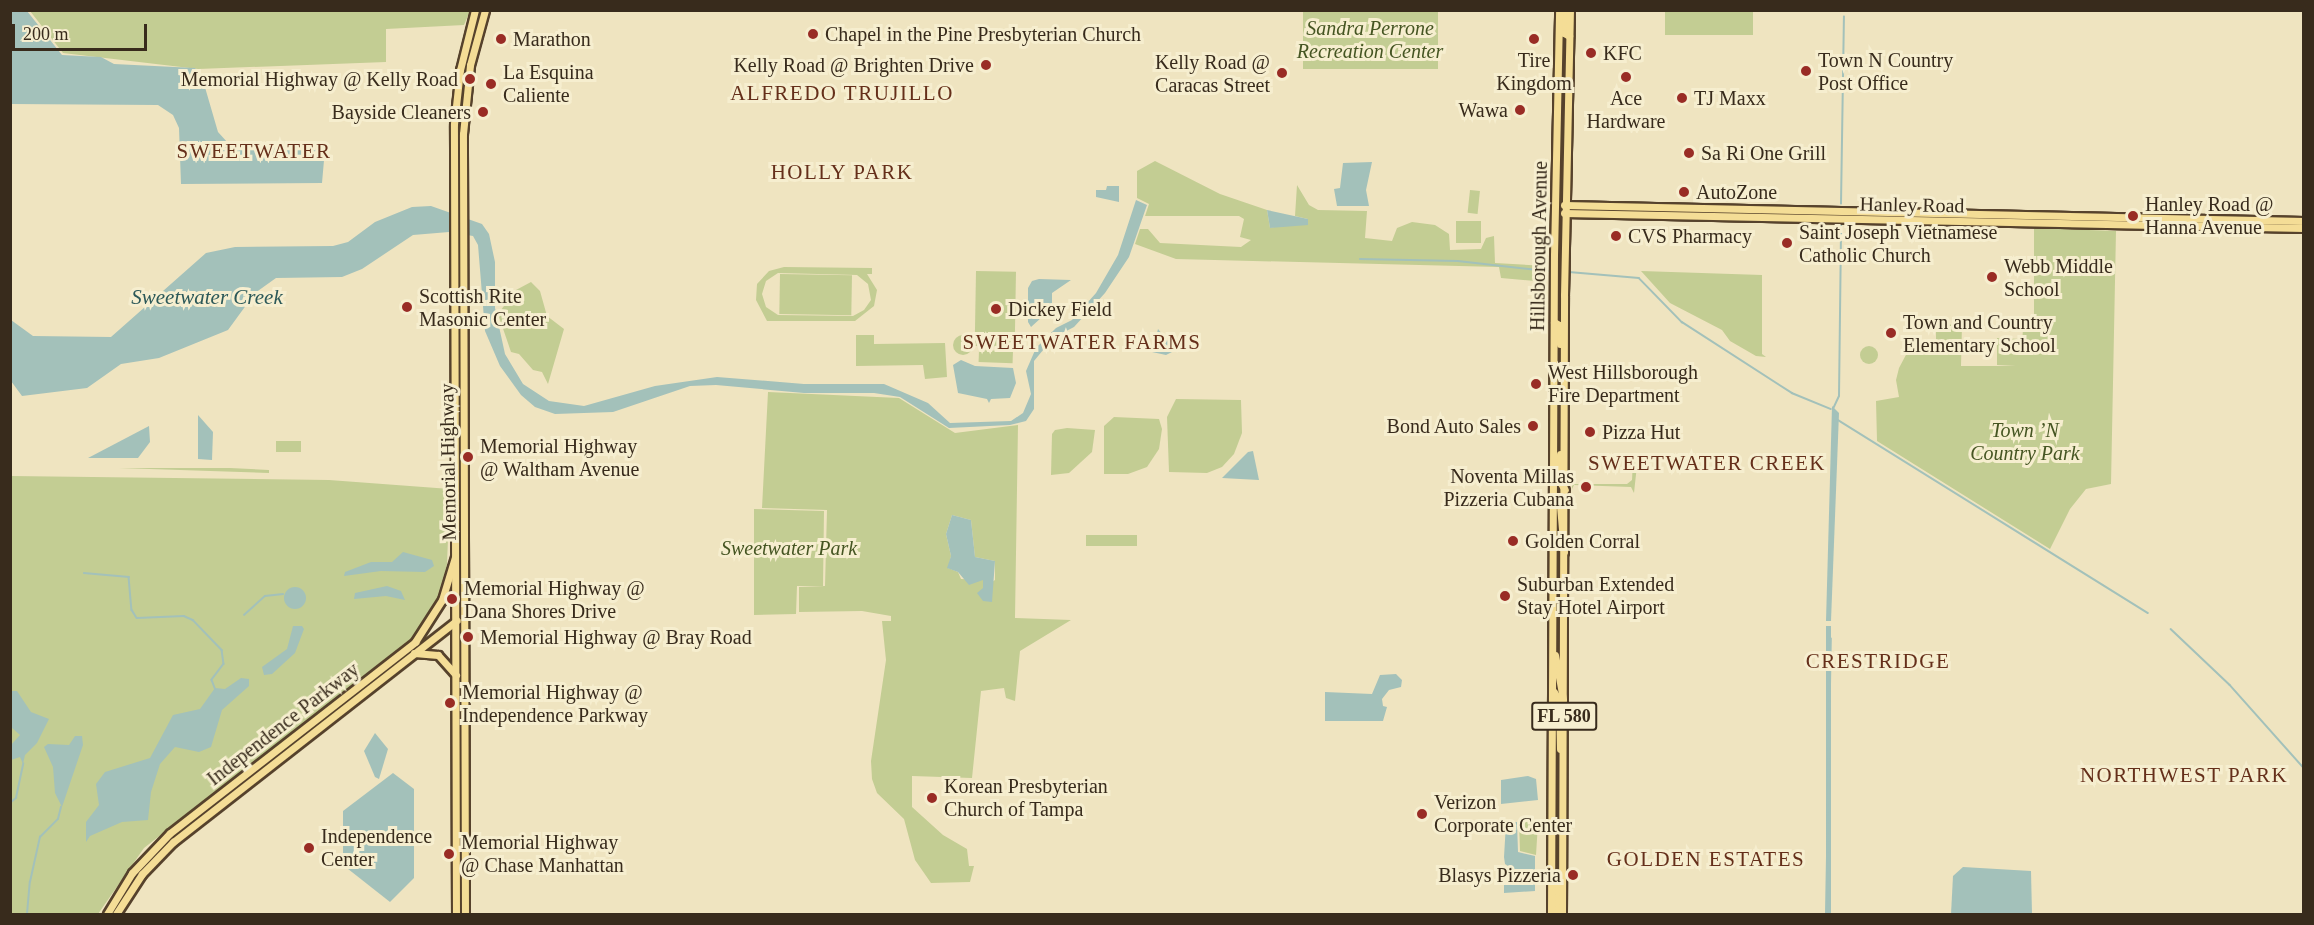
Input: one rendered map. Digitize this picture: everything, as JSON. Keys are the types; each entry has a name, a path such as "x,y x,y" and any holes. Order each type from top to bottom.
{"main road":[{"name":"Memorial Highway","path":"456,915 457,676 463,616 457,603 453,234 456,100 475,10"},
{"name":"Memorial Highway","path":"465,915 463,616 466,445 462,356 462,218 465,96 485,10"},
{"name":"Hillsborough Avenue","path":"1551,915 1556,399 1555,208 1559,10"},
{"path":"1564,10 1564,33 1569,36"},
{"name":"Hillsborough Avenue","path":"1562,915 1566,557 1566,209 1570,10"},
{"name":"Hanley Road","path":"1555,208 1668,210 1966,223 2304,228"},
{"name":"Hanley Road","path":"1829,217 1930,214 2304,221"},
{"path":"1930,214 1942,222"},
{"path":"1966,223 1991,216"},
{"path":"2005,216 2014,224"},
{"path":"2250,220 2260,227 2279,220"},
{"path":"1554,322 1559,325 1566,361"},
{"path":"1555,352 1560,388 1566,395"},
{"path":"453,356 462,356"},
{"path":"1556,399 1562,401 1566,435"},
{"path":"1555,425 1560,437 1560,482 1566,492"},
{"path":"457,446 466,445"},
{"path":"1555,498 1560,506 1560,543 1566,557"},
{"name":"Independence Parkway","path":"107,915 132,873 162,841 418,638 442,600 457,546"},
{"name":"Independence Parkway","path":"116,915 142,874 173,842 463,616"},
{"path":"1554,653 1558,662 1558,691 1564,700"},
{"path":"414,654 438,655 457,676"},
{"path":"1553,690 1559,701 1559,745 1563,755"},
{"path":"457,700 465,700"},
{"path":"456,765 465,765"},
{"path":"456,837 465,837"},
{"path":"1551,871 1557,882 1557,915"}],"green space":[{"path":"30,11 470,11 464,25 386,29 386,62 198,69 63,53"},
{"name":"Sandra Perrone Recreation Center","path":"1303,11 1438,11 1438,69 1303,69"},
{"path":"1665,11 1753,11 1753,35 1665,35"},
{"path":"1155,161 1220,194 1267,210 1270,228 1308,219 1295,216 1297,185 1309,205 1318,210 1367,211 1365,238 1392,241 1397,228 1412,222 1435,225 1449,234 1450,250 1481,249 1486,238 1494,236 1495,263 1546,266 1546,282 1501,278 1499,267 1176,259 1135,244 1140,229 1148,229 1160,243 1241,247 1251,240 1240,237 1244,219 1239,216 1145,216 1149,204 1137,198 1137,171"},
{"path":"1470,190 1480,191 1478,214 1468,213"},
{"path":"1456,221 1481,221 1481,243 1456,243"},
{"name":"Town ’N Country Park","path":"2034,228 2116,231 2111,484 2086,489 2070,509 2050,549 1877,441 1876,401 1899,397 1896,380 1899,368 1908,351 1936,340 1936,324 1962,325 1961,366 2016,366 1997,365 1997,338 2022,339 2022,346 2023,328 2034,328"},
{"path":"784,267 872,268 872,274 867,274 877,290 874,306 855,321 767,321 756,300 757,284 769,271","holes":["778,273 857,275 868,284 871,300 864,310 853,316 778,315 766,307 762,294 766,281"]},
{"name":"Dickey Field","path":"976,271 1016,272 1015,347 975,346"},
{"path":"1641,271 1762,275 1762,354 1766,357 1756,356 1730,341 1722,330 1670,303"},
{"path":"780,274 852,275 851,315 779,314"},
{"path":"531,282 540,291 547,316 564,329 548,384 542,372 533,370 519,354 511,352 498,314 516,290"},
{"path":"856,335 874,335 874,344 945,343 947,377 925,379 923,365 856,366"},
{"path":"963,335 970,338 973,345 970,352 963,355 956,352 953,345 956,338"},
{"path":"1865,346 1873,346 1878,351 1876,362 1865,364 1860,359 1860,351"},
{"path":"979,350 1013,351 1013,363 979,362"},
{"path":"768,392 899,398 955,433 1018,425 1015,618 1071,620 1020,651 1015,701 1006,698 1004,688 981,691 972,778 912,776 912,807 943,835 967,849 969,866 974,866 970,882 931,883 915,860 904,819 877,793 872,779 871,761 886,660 882,621 891,621 891,616 862,611 799,612 799,587 825,586 827,510 762,508","holes":["952,515 971,520 975,557 995,561 995,580 983,588 983,580 961,579 958,572 948,568 951,556 946,534"]},
{"path":"1176,399 1241,400 1242,433 1234,454 1222,467 1207,473 1169,472 1167,417"},
{"path":"1114,417 1159,419 1162,429 1159,449 1147,467 1128,474 1104,474 1104,426"},
{"path":"1067,428 1095,430 1092,452 1069,473 1051,475 1052,434 1055,430"},
{"path":"276,441 301,441 301,452 276,452"},
{"path":"1633,461 1637,465 1634,493 1631,487 1574,485 1572,489 1572,484 1627,484 1632,480"},
{"path":"119,468 230,468 269,470 269,473"},
{"path":"11,476 329,480 450,489 447,564 441,591 427,619 409,641 144,848 98,914 11,914"},
{"name":"Sweetwater Park","path":"754,509 824,511 823,586 797,586 796,614 754,615"},
{"path":"1086,535 1137,535 1137,546 1086,546"},
{"path":"1519,821 1538,823 1536,855 1520,851"}],"water":[{"path":"11,10 27,11 62,55 101,57 114,64 195,68 202,77 218,132 228,143 237,146 325,149 322,183 181,184 179,128 173,115 158,105 11,104"},
{"path":"1372,162 1366,190 1369,206 1337,206 1334,189 1340,188 1343,163"},
{"path":"1107,186 1119,186 1119,202 1096,197 1096,190 1106,190"},
{"name":"Sweetwater Creek","path":"1136,200 1147,205 1129,257 1105,293 1074,327 1053,338 1034,361 1034,409 1026,421 1010,425 949,428 900,397 874,393 804,393 716,385 690,386 613,412 555,414 535,407 521,395 500,366 485,331 478,245 473,236 449,232 413,235 362,269 342,277 276,278 255,293 228,330 159,358 121,364 87,388 22,396 11,381 11,320 33,336 111,337 206,253 235,247 333,246 348,242 375,222 412,207 431,206 482,224 489,234 495,262 495,308 505,354 523,384 549,401 584,406 655,386 717,377 804,384 884,384 928,403 950,423 1011,421 1023,413 1031,394 1026,371 1036,348 1056,328 1072,320 1096,293 1118,255"},
{"path":"1267,210 1308,219 1308,225 1270,228"},
{"path":"1039,279 1071,280 1052,293 1052,308 1031,327 1028,322 1028,288 1032,281"},
{"path":"1158,329 1176,350 1166,355 1152,352"},
{"path":"961,360 975,366 1013,368 1016,383 1010,398 991,399 989,403 987,399 958,393 953,365"},
{"path":"1832,406 1839,413 1831,621 1826,621"},
{"path":"198,415 213,432 212,460 198,459"},
{"path":"149,426 150,442 138,458 88,458"},
{"path":"1253,451 1259,480 1222,478 1248,452"},
{"path":"952,515 971,520 975,557 995,561 992,602 983,601 977,593 983,588 983,580 969,585 958,572 947,568 951,556 946,534"},
{"path":"403,552 432,560 434,566 425,572 381,571 344,576 345,572 371,562 392,562"},
{"path":"387,586 401,591 405,600 386,596 354,599 355,593"},
{"path":"295,587 303,590 306,598 303,606 295,609 287,606 284,598 287,590"},
{"path":"293,626 302,626 304,629 295,653 272,674 264,675 262,667 287,649"},
{"path":"1826,626 1831,626 1831,914 1826,914"},
{"path":"1396,674 1402,680 1401,687 1389,690 1382,699 1383,706 1387,707 1383,721 1325,721 1325,692 1372,694 1380,675"},
{"path":"241,678 249,679 249,686 222,710 211,747 199,752 175,747 160,764 151,792 148,820 122,822 90,836 86,842 86,822 99,805 96,784 105,772 150,758 173,715 200,709 215,688 225,689"},
{"path":"11,691 17,691 31,712 49,719 37,743 25,755 23,764 20,757 11,760 11,745 20,735 11,727"},
{"path":"375,733 388,749 379,779 375,777 364,751"},
{"path":"75,736 82,736 83,745 62,807 55,793 53,767 44,747 48,744 69,745"},
{"path":"393,773 414,789 414,878 390,902 343,865 343,811"},
{"path":"1528,776 1536,779 1538,800 1501,804 1501,780"},
{"path":"1517,822 1518,852 1535,856 1535,891 1504,893 1504,883 1511,885 1518,878 1516,871 1505,864 1504,857 1506,823"},
{"path":"1963,867 2031,871 2032,914 1951,914 1953,876"}],"waterway":[{"path":"1841,204 1844,17"},
{"path":"1833,409 1839,396 1841,226"},
{"path":"1360,259 1458,261 1547,271"},
{"path":"1569,272 1639,278 1682,322 1792,393 1831,409"},
{"path":"1838,420 2148,613"},
{"path":"84,573 129,577 132,610 137,618 184,616 193,620 222,650 224,664 212,680 215,688"},
{"path":"244,615 265,596 283,594"},
{"path":"2171,629 2230,685 2304,768"},
{"path":"1826,914 1831,639"},
{"path":"10,803 16,798 23,764"},
{"path":"27,914 30,882 40,837 58,819 61,807"}],"place":[{"name":"Chapel in the Pine Presbyterian Church","path":"813,34"},
{"name":"Marathon","path":"501,39"},
{"name":"Tire Kingdom","path":"1534,39"},
{"name":"KFC","path":"1591,53"},
{"name":"Kelly Road @ Brighten Drive","path":"986,65"},
{"name":"Town N Country Post Office","path":"1806,71"},
{"name":"Kelly Road @ Caracas Street","path":"1282,73"},
{"name":"Ace Hardware","path":"1626,77"},
{"name":"Memorial Highway @ Kelly Road","path":"470,79"},
{"name":"La Esquina Caliente","path":"491,84"},
{"name":"TJ Maxx","path":"1682,98"},
{"name":"Wawa","path":"1520,110"},
{"name":"Bayside Cleaners","path":"483,112"},
{"name":"Sa Ri One Grill","path":"1689,153"},
{"name":"AutoZone","path":"1684,192"},
{"name":"Hanley Road @ Hanna Avenue","path":"2133,216"},
{"name":"CVS Pharmacy","path":"1616,236"},
{"name":"Saint Joseph Vietnamese Catholic Church","path":"1787,243"},
{"name":"Webb Middle School","path":"1992,277"},
{"name":"Scottish Rite Masonic Center","path":"407,307"},
{"name":"Dickey Field","path":"996,309"},
{"name":"Town and Country Elementary School","path":"1891,333"},
{"name":"West Hillsborough Fire Department","path":"1536,384"},
{"name":"Bond Auto Sales","path":"1533,426"},
{"name":"Pizza Hut","path":"1590,432"},
{"name":"Memorial Highway @ Waltham Avenue","path":"468,457"},
{"name":"Noventa Millas Pizzeria Cubana","path":"1586,487"},
{"name":"Golden Corral","path":"1513,541"},
{"name":"Suburban Extended Stay Hotel Airport","path":"1505,596"},
{"name":"Memorial Highway @ Dana Shores Drive","path":"452,599"},
{"name":"Memorial Highway @ Bray Road","path":"468,637"},
{"name":"Memorial Highway @ Independence Parkway","path":"450,703"},
{"name":"Korean Presbyterian Church of Tampa","path":"932,798"},
{"name":"Verizon Corporate Center","path":"1422,814"},
{"name":"Independence Center","path":"309,848"},
{"name":"Memorial Highway @ Chase Manhattan","path":"449,854"},
{"name":"Blasys Pizzeria","path":"1573,875"}],"district":[{"name":"ALFREDO TRUJILLO","path":"842,93"},
{"name":"SWEETWATER","path":"254,151"},
{"name":"HOLLY PARK","path":"842,172"},
{"name":"SWEETWATER FARMS","path":"1082,342"},
{"name":"SWEETWATER CREEK","path":"1707,463"},
{"name":"CRESTRIDGE","path":"1878,661"},
{"name":"NORTHWEST PARK","path":"2184,775"},
{"name":"GOLDEN ESTATES","path":"1706,859"}]}
